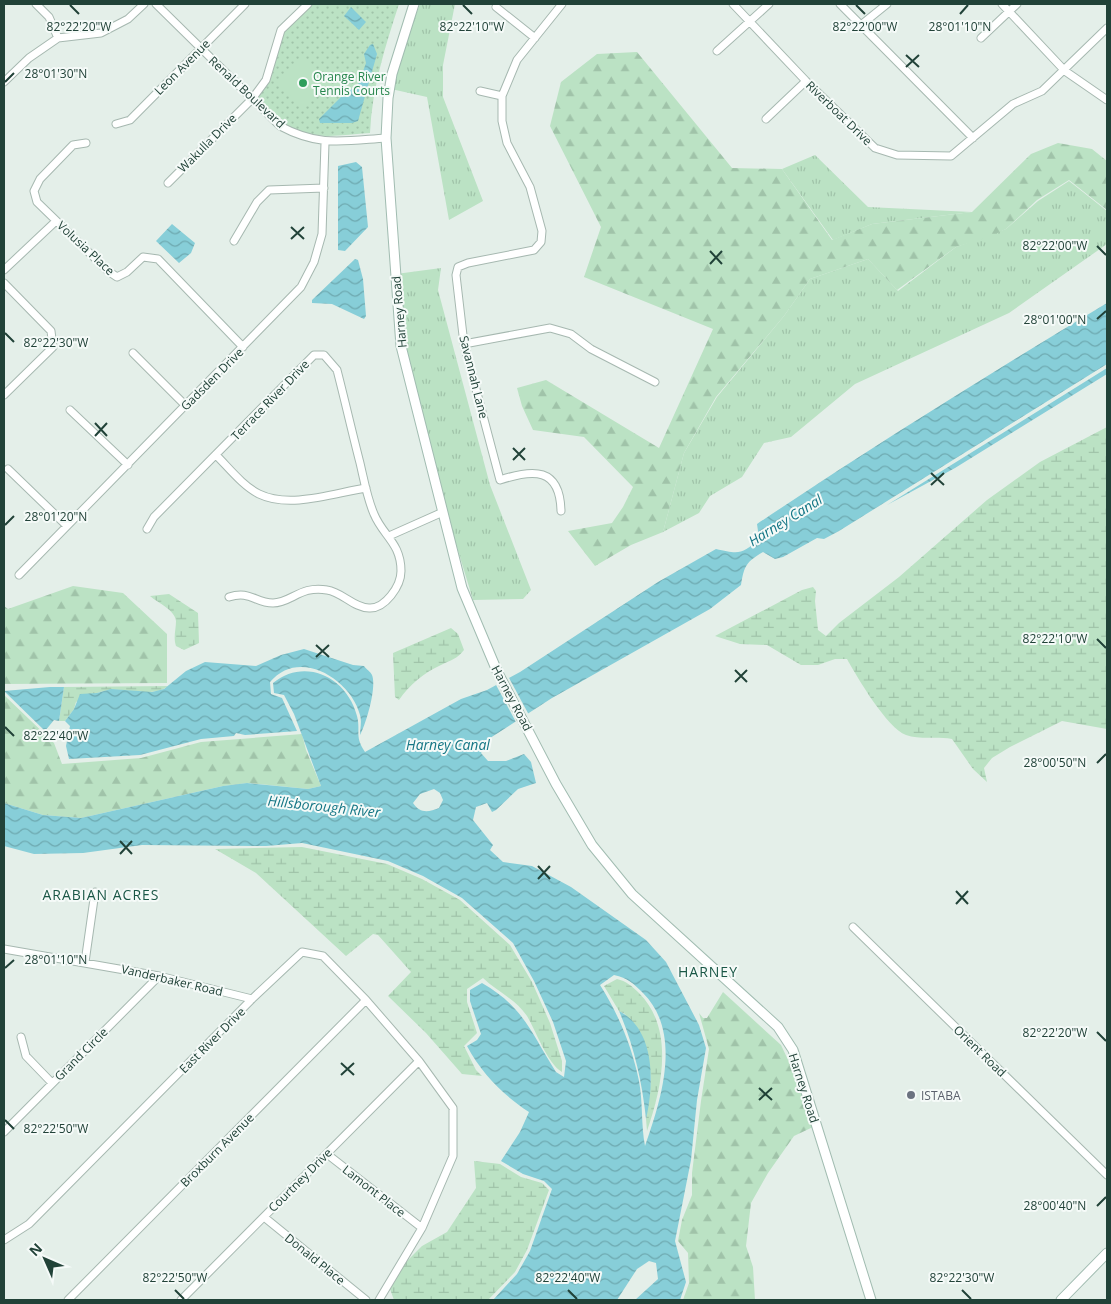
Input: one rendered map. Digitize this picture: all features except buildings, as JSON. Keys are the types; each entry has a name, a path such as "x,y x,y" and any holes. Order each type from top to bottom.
{"street":[{"path":"36,4 49,17 58,38"},
{"path":"4,82 29,58 58,38 100,33 128,19 144,4"},
{"name":"Renald Boulevard","path":"156,4 280,126 299,137 325,143 386,138"},
{"name":"Leon Avenue","path":"116,124 130,120 245,4"},
{"name":"Wakulla Drive","path":"168,183 252,99 266,80 281,30 308,4"},
{"name":"Harney Road","path":"414,4 392,74 388,98 386,138 401,346 462,588 497,671 556,784 592,845 632,894 778,1027 793,1050 871,1300"},
{"name":"Savannah Lane","path":"561,512 561,497 554,483 540,473 523,472 500,480 464,344 456,275 458,267 468,263 534,250 541,242 542,231 530,187 507,143 502,121 502,96 517,60 562,4"},
{"name":"Riverboat Drive","path":"733,4 806,81 875,148 897,155 951,156 1013,104 1042,91 1107,28"},
{"path":"717,51 769,4"},
{"path":"840,4 973,138"},
{"path":"861,25 887,4"},
{"path":"1002,4 1064,71 1107,100"},
{"path":"981,38 1017,4"},
{"path":"496,7 534,38"},
{"path":"766,119 806,81"},
{"path":"480,91 502,96"},
{"name":"Volusia Place","path":"86,143 73,145 40,179 34,190 37,202 108,271 117,276 127,272 143,257 158,259 243,347"},
{"name":"Gadsden Drive","path":"19,575 301,287 314,262 322,234 325,143"},
{"path":"234,241 257,202 269,190 324,188"},
{"path":"4,270 56,221"},
{"path":"4,283 51,331 53,347 4,395"},
{"path":"464,344 550,328 571,334 591,349 655,382"},
{"path":"133,353 186,406"},
{"name":"Terrace River Drive","path":"147,529 154,517 314,355 324,355 337,370 374,516 397,547 402,573 391,596 381,605 369,608 361,606 342,594 316,588 274,603 263,602 243,594 229,597"},
{"path":"70,410 128,465"},
{"path":"216,456 259,494 278,500 297,500 366,488"},
{"path":"8,469 67,526"},
{"path":"389,536 443,512"},
{"path":"85,962 95,892"},
{"name":"Orient Road","path":"853,927 1107,1175"},
{"name":"Vanderbaker Road","path":"4,949 159,976 252,999"},
{"name":"East River Drive","path":"4,1240 29,1224 252,999 302,952 323,956 366,1000 419,1061 453,1108 453,1156 422,1228 379,1300"},
{"name":"Grand Circle","path":"4,1132 159,976"},
{"name":"Broxburn Avenue","path":"68,1300 366,1000"},
{"path":"21,1037 26,1056 52,1083"},
{"name":"Courtney Drive","path":"181,1300 419,1061"},
{"name":"Lamont Place","path":"327,1154 422,1228"},
{"name":"Donald Place","path":"264,1217 366,1300"},
{"path":"1061,1300 1107,1253"}],"green space":[{"path":"312,4 399,4 376,84 370,133 324,136 302,133 281,123 255,99 268,82 284,31"},
{"path":"420,4 455,4 443,65 443,97 483,201 449,220 427,97 391,89 401,52"},
{"path":"637,52 732,168 782,169 832,240 872,224 972,212 1031,154 1058,143 1092,149 1107,161 1107,210 1069,180 1037,200 1006,229 989,237 956,247 897,290 868,259 810,279 784,316 716,397 684,453 663,532 631,545 595,566 568,531 612,523 633,487 584,437 533,430 522,406 517,388 546,380 659,448 713,329 584,277 601,227 550,126 561,82 597,54"},
{"name":"Orange River Tennis Courts","path":"301,58 328,84 304,108 277,83"},
{"path":"815,155 868,207 972,212 872,224 833,240 782,169"},
{"path":"1069,181 1107,211 1107,244 1009,313 855,384 791,437 764,443 742,477 710,496 699,513 663,532 684,453 717,397 784,316 810,279 868,259 898,291 956,247 1006,229 1038,201"},
{"path":"441,268 438,290 490,485 531,590 523,599 473,600 443,501 406,360 396,274"},
{"path":"1107,427 1107,729 1062,721 992,758 984,768 987,782 973,769 952,739 922,738 906,735 890,723 873,701 847,659 835,659 818,665 801,665 767,645 740,644 715,636 802,590 813,587 816,591 815,601 818,630 826,636 839,623 899,577 987,500 1040,462"},
{"path":"73,586 123,593 167,634 167,683 4,684 4,606 8,609"},
{"path":"169,594 198,613 199,643 184,650 176,646 176,621 173,613 150,596"},
{"path":"451,628 458,634 464,650 456,657 423,675 412,684 399,700 395,697 393,653"},
{"path":"168,686 162,690 148,692 110,690 101,692 76,702 74,709 65,721 59,721 64,687"},
{"path":"4,695 54,743 62,764 141,758 201,742 302,734 306,750 321,786 308,789 248,783 223,786 81,818 43,815 4,803"},
{"path":"302,847 387,864 422,879 460,900 510,945 532,982 550,1023 562,1061 562,1072 551,1062 522,1010 483,978 467,989 467,1002 477,1033 464,1046 476,1070 482,1076 462,1074 426,1033 388,996 411,972 378,935 373,934 346,956 256,873 215,849"},
{"path":"617,979 626,982 639,993 650,1008 658,1024 662,1059 661,1078 647,1131 646,1119 651,1080 647,1051 625,1014 619,1011 604,986"},
{"path":"723,992 781,1045 799,1083 813,1127 794,1136 768,1173 751,1203 746,1246 753,1267 755,1300 683,1300 689,1283 688,1253 678,1241 682,1220 692,1195 692,1173 709,1049 699,1013 703,1018 707,1018"},
{"path":"474,1161 500,1164 521,1177 542,1183 549,1190 527,1250 515,1272 488,1300 394,1300 390,1289 406,1262 422,1246 447,1232 476,1188"}],"water":[{"path":"351,7 366,22 359,30 344,16"},
{"path":"373,44 377,54 358,121 352,123 320,123 319,119 344,94 358,85 366,63 364,54 370,45"},
{"path":"356,162 362,167 368,227 345,251 338,250 338,166"},
{"path":"172,224 195,243 191,253 179,263 156,241"},
{"path":"355,259 358,260 363,279 366,316 364,319 332,304 312,303 312,300"},
{"path":"1107,303 1107,364 839,531 824,539 817,538 783,557 775,559 763,552 747,565 743,573 741,585 710,609 552,698 487,740 481,753 488,761 506,761 524,754 531,762 536,783 518,789 492,812 487,803 476,807 473,820 493,845 490,850 503,862 532,866 571,887 646,940 666,962 699,1025 706,1048 697,1100 691,1160 675,1241 686,1282 680,1300 635,1300 658,1279 656,1263 649,1261 637,1269 617,1300 493,1300 517,1274 530,1251 552,1189 544,1181 523,1174 501,1161 520,1132 529,1112 510,1098 486,1075 467,1046 477,1040 481,1034 470,1001 470,990 482,983 508,1002 533,1033 556,1072 564,1077 566,1061 553,1022 534,981 513,943 462,898 423,876 388,861 302,843 266,846 142,845 83,853 34,854 4,846 4,803 43,815 81,818 223,786 247,783 308,789 321,786 294,714 284,695 274,693 273,683 285,675 311,672 323,675 344,691 352,702 357,716 359,738 365,752 461,699 487,690 520,672 658,582 716,549 740,552 749,548 759,538 757,524 887,439","holes":["434,789 440,793 443,800 439,808 425,811 416,807 413,803 420,794","614,975 630,981 643,993 655,1009 662,1027 665,1067 657,1108 645,1146 640,1089 633,1056 619,1020 600,985"]},
{"path":"1107,368 1107,374 955,468 887,505"},
{"path":"304,649 353,665 364,666 371,674 373,681 372,696 360,735 360,715 355,702 346,690 322,672 309,668 295,667 282,672 270,682 271,694 282,698 297,731 245,735 236,733 234,736 201,739 140,755 69,759 66,746 70,726 65,721 74,709 80,694 97,693 111,689 152,692 164,689 186,671 205,662 256,666 281,655"},
{"path":"64,687 59,721 54,720 45,731 4,691"},
{"path":"619,1011 631,1020 640,1031 646,1045 651,1075 646,1119 637,1064"}],"pier":[{"path":"508,676 529,715 517,724 495,683"}],"place":[{"name":"Orange River Tennis Courts","path":"303,83"},
{"name":"ISTABA","path":"911,1095"}],"district":[{"name":"ARABIAN ACRES","path":"101,894"},
{"name":"HARNEY","path":"708,971"}],"water label":[{"name":"Harney Canal","path":"785,520"},
{"name":"Harney Canal","path":"448,744"},
{"name":"Hillsborough River","path":"324,806"}]}
